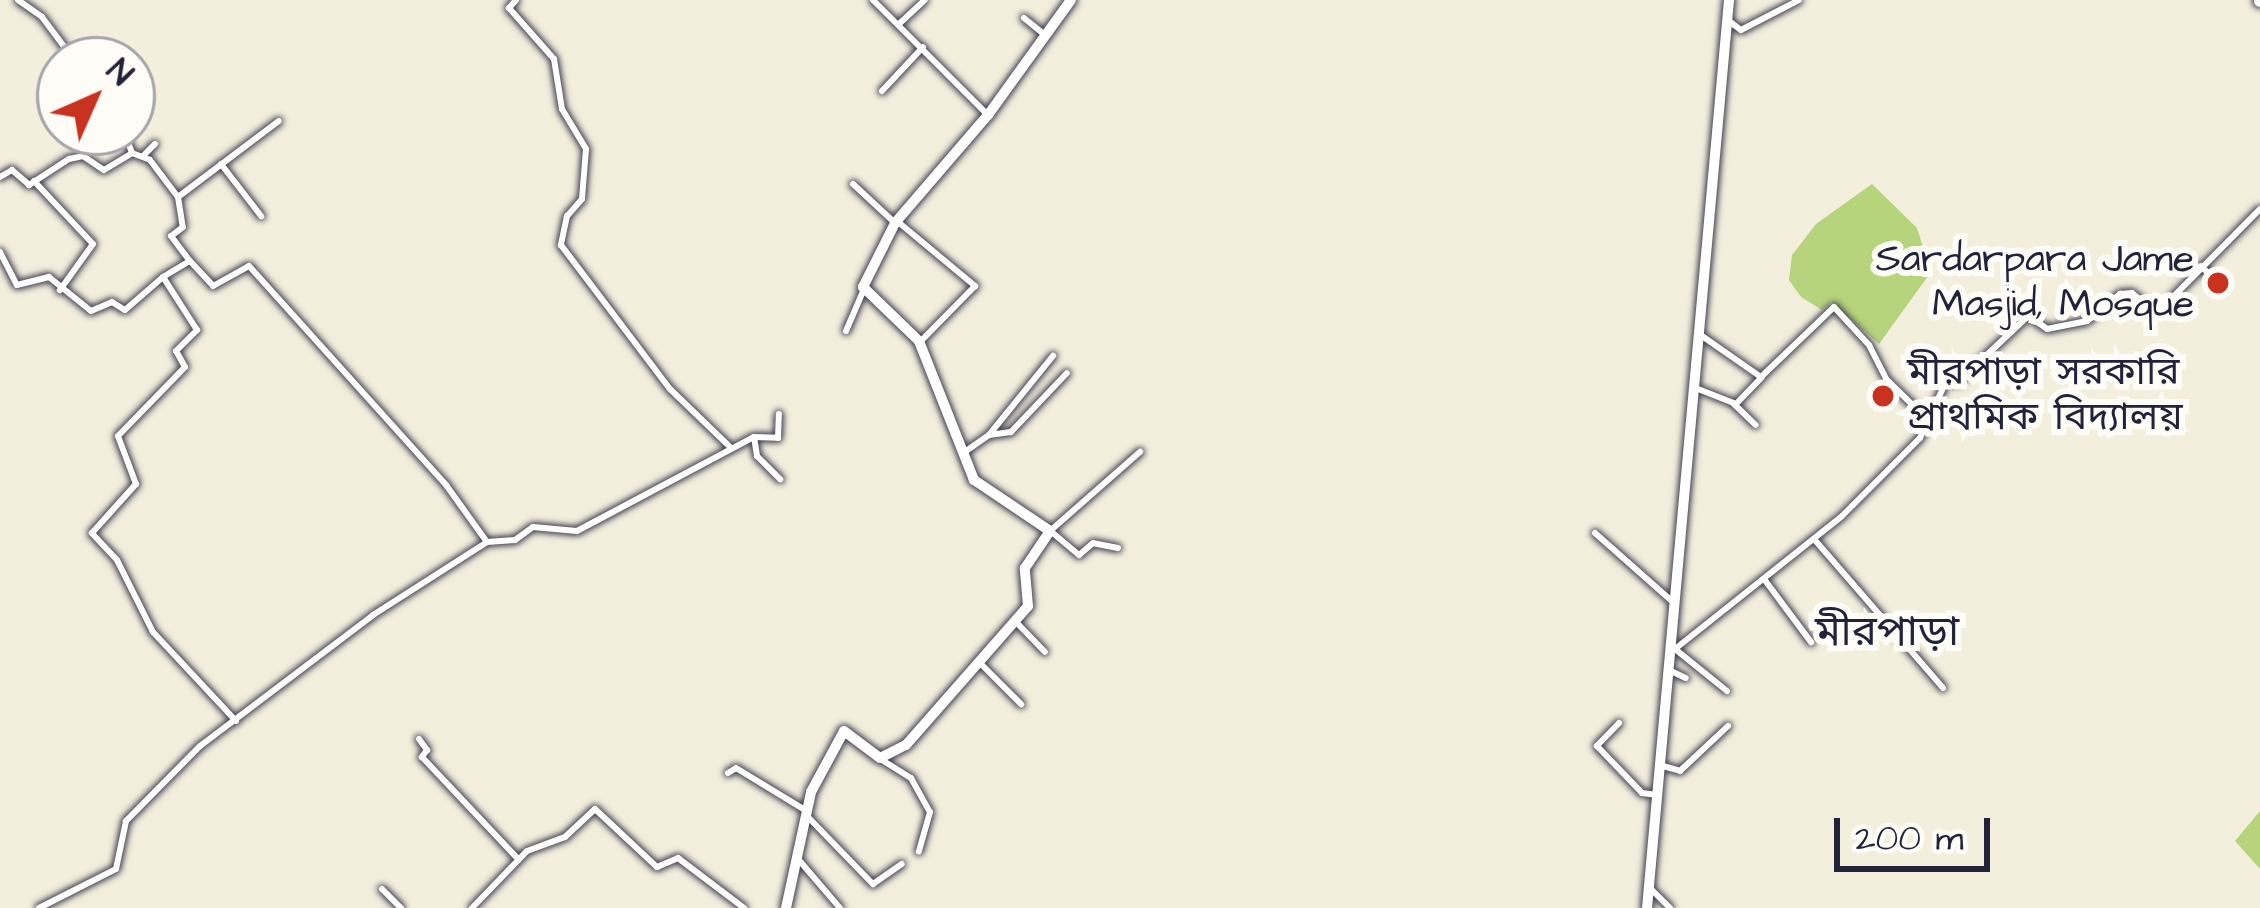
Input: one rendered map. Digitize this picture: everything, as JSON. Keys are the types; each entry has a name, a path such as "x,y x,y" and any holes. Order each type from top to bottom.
{"street":[{"path":"18,0 42,17 56,36"},
{"path":"516,0 509,8 554,58 562,109 586,149 582,200 560,245 670,389 730,446"},
{"path":"873,0 988,115"},
{"path":"899,24 925,0"},
{"path":"846,331 896,222 988,115 1071,0"},
{"path":"1647,908 1674,690 1729,0"},
{"path":"1727,18 1741,30 1799,0"},
{"path":"1024,19 1046,36"},
{"path":"882,91 923,47"},
{"path":"178,196 279,121"},
{"path":"0,177 12,170 29,185 69,159 83,156 104,170 127,156"},
{"path":"143,156 178,196 183,227 170,236 190,261 213,286 249,266 446,484 487,542"},
{"path":"221,164 261,216"},
{"path":"34,181 94,244 60,290"},
{"path":"853,184 975,286 920,343"},
{"path":"1675,649 1814,539 1920,437 1948,376 1958,382 2029,316 2047,328 2087,321 2132,292 2153,310 2260,209"},
{"path":"0,252 17,285 49,277 92,311 112,302 125,310 190,261"},
{"path":"2201,266 2217,282"},
{"path":"163,277 197,330 176,351 185,367 118,436 136,484 92,532 117,560 153,632 236,721"},
{"path":"863,288 920,343 974,480 1079,555 1094,543 1118,548"},
{"path":"1734,404 1834,308 1869,345 1887,380 1927,418"},
{"path":"1702,336 1763,375"},
{"path":"966,452 989,435 1053,356"},
{"path":"989,435 1011,432 1067,373"},
{"path":"1698,389 1734,404 1756,425"},
{"path":"39,908 54,905 116,869 126,821 236,721 373,615 487,542 515,540 533,527 577,531 730,446 754,437 778,438 779,414"},
{"path":"754,437 757,456 780,478"},
{"path":"880,758 906,745 1017,623 1028,606 1025,568 1050,531 1140,452"},
{"path":"1595,533 1632,573 1679,605"},
{"path":"1814,539 1943,688"},
{"path":"1764,579 1811,642"},
{"path":"1017,623 1045,652"},
{"path":"1675,649 1727,691"},
{"path":"981,664 1021,704"},
{"path":"1673,672 1686,678"},
{"path":"1619,723 1597,746 1642,793 1660,796"},
{"path":"1663,766 1680,771 1727,726"},
{"path":"786,908 805,812 849,727 922,791 932,819 919,851"},
{"path":"418,740 427,750 422,757 519,860"},
{"path":"728,773 736,768 805,812 873,884 902,864"},
{"path":"472,908 519,860 548,838 565,838 595,809 657,867 678,858 744,908"},
{"path":"795,857 840,908"},
{"path":"1648,887 1670,908"},
{"path":"382,889 401,908"}],"green space":[{"path":"1872,184 1917,228 1931,272 1879,344 1831,302 1822,310 1801,297 1789,280 1792,255 1816,224"},
{"path":"2260,811 2260,869 2235,841"}],"place":[{"name":"Sardarpara Jame Masjid, Mosque","path":"2218,283"},
{"name":"মীরপাড়া সরকারি প্রাথমিক বিদ্যালয়","path":"1883,396"}],"district":[{"name":"মীরপাড়া","path":"1887,633"}]}
